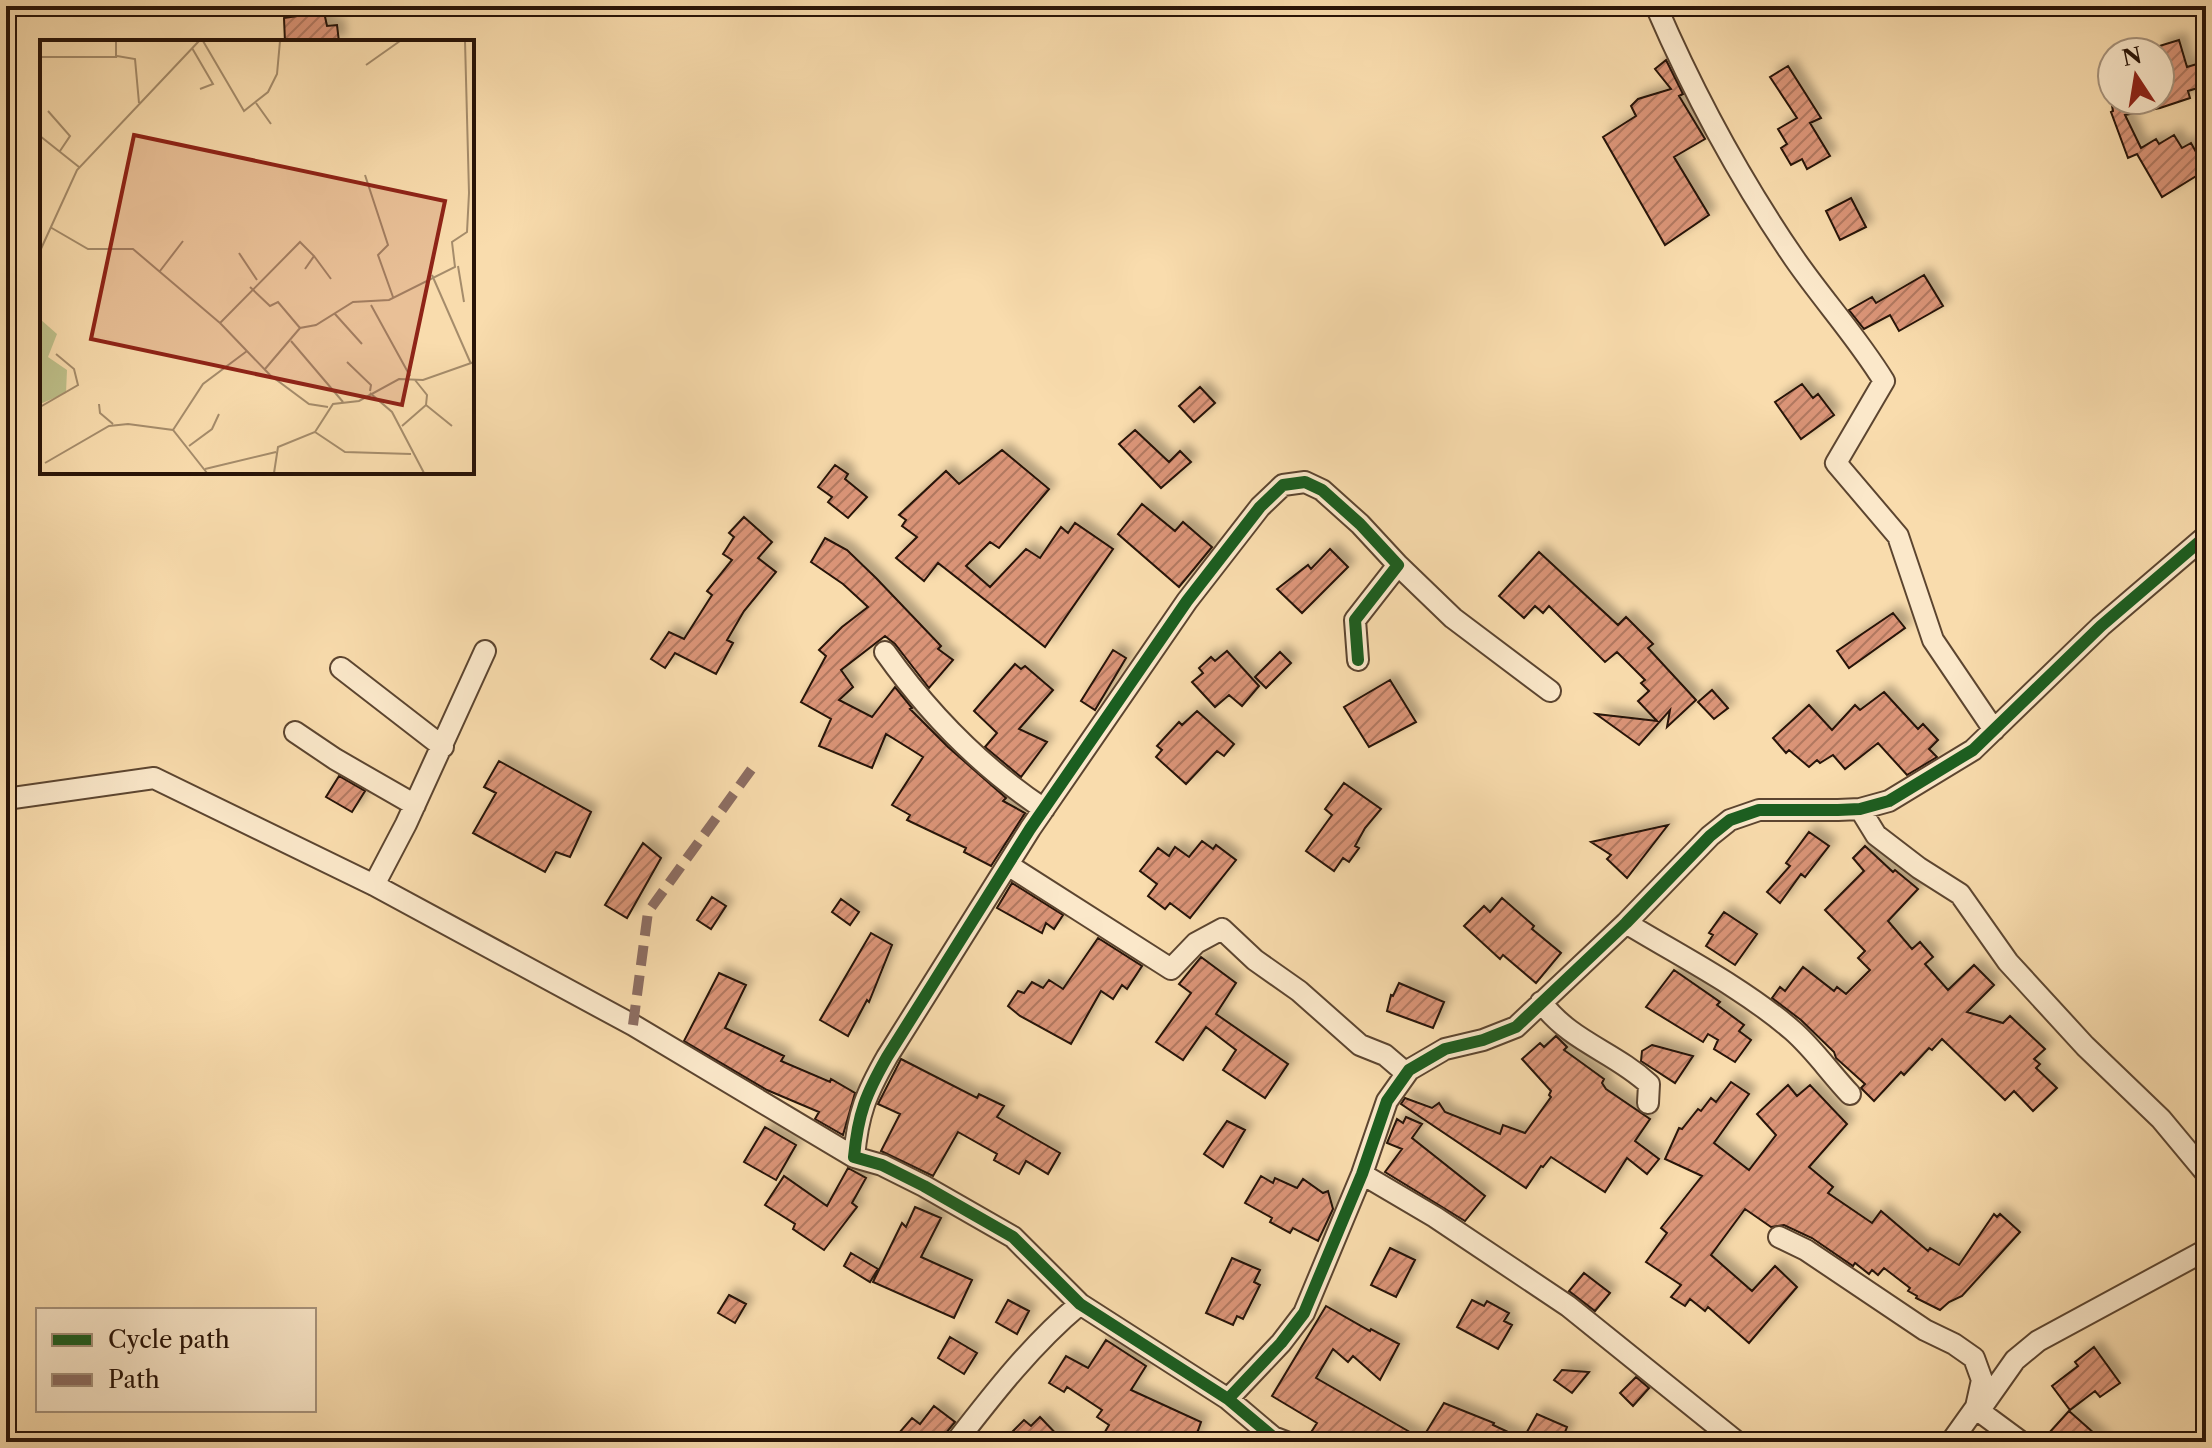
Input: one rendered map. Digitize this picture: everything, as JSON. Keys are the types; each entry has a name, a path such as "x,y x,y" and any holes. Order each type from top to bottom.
{"street":[{"path":"1656,6 1684,71 1717,133 1794,258 1884,381 1836,463 1898,536 1933,640 1994,730"},
{"path":"854,1157 857,1123 866,1095 1008,865 1187,601 1260,507 1283,485 1305,482 1322,490 1453,618 1550,691"},
{"path":"1228,1399 1281,1343 1304,1313 1362,1174 1387,1101 1406,1073 1445,1049 1483,1040 1516,1027 1626,923 1710,836 1730,820 1759,810 1860,809 1889,801 1973,750 2101,626 2206,536"},
{"path":"1358,660 1355,620 1398,565"},
{"path":"374,885 443,747 485,651"},
{"path":"885,652 978,759 1008,785 1044,809"},
{"path":"341,668 443,747"},
{"path":"295,732 415,805"},
{"path":"6,799 154,778 374,885 633,1025 854,1157 882,1165 924,1186 1013,1237 1080,1304 1228,1399 1273,1437 1286,1442"},
{"path":"1860,809 1876,835 1960,894 2008,962 2085,1046 2161,1119 2206,1173"},
{"path":"1008,865 1171,969 1196,943 1222,929 1255,960 1299,991 1360,1045 1385,1055 1406,1073"},
{"path":"1626,923 1704,967 1789,1027 1810,1046 1850,1094"},
{"path":"1541,1002 1556,1021 1574,1036 1631,1068 1649,1084 1648,1103"},
{"path":"1362,1174 1435,1217 1568,1306 1737,1442"},
{"path":"1779,1237 1806,1250 1925,1330 1974,1358 1982,1380 1978,1409"},
{"path":"1951,1442 2015,1360 2038,1341 2206,1250"},
{"path":"956,1442 1049,1330 1080,1304"},
{"path":"1978,1409 2021,1442"}],"building":[{"path":"324,12 327,26 337,25 339,40 285,40 284,18"},
{"path":"2179,40 2187,67 2197,64 2204,86 2188,91 2190,98 2176,103 2176,41"},
{"path":"1666,60 1683,94 1679,96 1705,139 1674,157 1709,215 1665,245 1603,137 1636,116 1631,106 1638,99 1671,89 1655,69"},
{"path":"1788,66 1821,118 1810,123 1830,156 1807,169 1802,159 1791,165 1781,148 1787,144 1778,129 1797,118 1770,77"},
{"path":"2112,116 2125,116 2141,148 2156,139 2159,144 2174,135 2182,148 2191,143 2206,170 2162,197 2137,154 2128,158"},
{"path":"1851,198 1866,227 1840,240 1826,211"},
{"path":"1924,275 1943,306 1899,331 1890,315 1864,329 1849,310 1872,297 1876,303"},
{"path":"1802,384 1813,398 1818,394 1834,415 1801,439 1775,402"},
{"path":"1200,387 1215,403 1194,422 1179,406"},
{"path":"1135,430 1169,462 1180,451 1191,462 1161,488 1119,444"},
{"path":"1002,450 1049,489 999,548 990,542 966,566 990,587 1026,549 1040,558 1061,527 1068,533 1075,523 1113,549 1045,647 938,563 924,581 896,558 917,537 902,526 906,520 899,515 946,471 959,484"},
{"path":"835,465 848,474 845,479 867,497 848,518 828,502 832,497 818,487"},
{"path":"1142,504 1175,531 1183,522 1212,547 1179,587 1118,534"},
{"path":"744,517 772,542 758,558 776,572 744,611 727,640 733,643 716,674 675,653 665,668 651,659 669,632 684,639 712,595 707,591 732,560 723,554 734,537 729,533"},
{"path":"825,538 847,550 941,646 938,649 953,660 929,688 895,644 885,636 841,670 853,687 839,700 872,717 895,687 910,709 948,747 1006,798 1003,801 1025,813 991,866 964,852 966,848 907,820 910,815 892,805 923,757 886,734 872,768 819,746 831,719 801,702 826,656 819,650 868,607 843,584 811,562"},
{"path":"1330,549 1348,567 1302,613 1277,589 1308,565 1311,569"},
{"path":"1539,552 1618,625 1626,617 1653,644 1648,648 1696,700 1667,727 1670,710 1639,745 1596,714 1657,721 1638,701 1649,691 1641,683 1645,680 1617,652 1605,662 1549,606 1543,613 1535,606 1524,618 1499,596"},
{"path":"1893,613 1905,628 1849,668 1837,651"},
{"path":"1113,650 1126,658 1095,710 1081,701"},
{"path":"1227,651 1259,686 1242,706 1229,695 1215,707 1192,682 1203,673 1199,668 1211,657 1215,661"},
{"path":"1280,652 1291,663 1266,688 1255,677"},
{"path":"1015,664 1021,669 1025,666 1053,690 1019,729 1047,742 1021,777 985,747 997,733 974,711"},
{"path":"1390,680 1416,722 1369,747 1344,707"},
{"path":"1712,690 1728,708 1714,719 1698,702"},
{"path":"1884,692 1918,729 1923,724 1938,740 1929,749 1937,757 1907,775 1878,743 1845,769 1833,755 1820,763 1817,760 1809,767 1789,750 1786,753 1773,738 1809,705 1832,730 1855,705 1860,710"},
{"path":"1197,711 1234,744 1224,756 1217,751 1186,784 1156,757 1162,750 1157,746 1179,722 1182,725"},
{"path":"499,761 591,812 570,857 556,852 545,872 473,833 496,793 484,787"},
{"path":"339,776 365,791 352,812 326,797"},
{"path":"1344,783 1381,809 1365,828 1355,846 1359,848 1349,862 1343,858 1334,871 1306,851 1332,815 1325,809"},
{"path":"1668,825 1627,878 1607,859 1611,855 1591,842"},
{"path":"1809,832 1829,846 1805,877 1801,874 1780,903 1767,892 1790,866 1786,863"},
{"path":"1202,841 1213,849 1216,845 1236,860 1190,918 1170,903 1165,909 1148,896 1157,884 1140,871 1158,848 1169,856 1175,847 1189,857"},
{"path":"643,843 661,858 627,918 605,905"},
{"path":"1865,846 1893,872 1895,870 1918,889 1888,921 1912,949 1920,942 1933,957 1925,964 1948,990 1974,965 1994,985 1967,1012 2003,1023 2010,1016 2045,1049 2034,1059 2040,1064 2036,1068 2057,1088 2033,1111 2014,1091 2005,1100 1942,1039 1932,1050 1929,1048 1904,1075 1901,1072 1874,1101 1861,1088 1865,1084 1836,1058 1834,1052 1801,1020 1772,998 1780,987 1785,991 1803,967 1834,991 1837,987 1846,994 1870,970 1858,958 1865,951 1825,910 1864,871 1853,858"},
{"path":"1012,883 1063,915 1054,929 1046,923 1042,933 997,908"},
{"path":"712,897 726,906 711,929 697,920"},
{"path":"1502,898 1561,953 1536,983 1503,955 1500,959 1464,926 1484,906 1490,912"},
{"path":"841,899 859,912 850,925 832,912"},
{"path":"1724,912 1757,934 1735,965 1706,946 1713,935 1709,933"},
{"path":"871,933 892,945 869,1002 867,1000 848,1036 820,1020"},
{"path":"1098,938 1142,966 1127,989 1122,985 1113,999 1101,991 1071,1044 1008,1006 1018,991 1024,993 1032,982 1043,988 1049,980 1063,989"},
{"path":"1201,957 1236,983 1216,1014 1288,1064 1265,1098 1223,1070 1236,1050 1206,1027 1183,1060 1156,1042 1191,993 1179,984"},
{"path":"1674,970 1720,1002 1717,1005 1744,1025 1739,1031 1751,1040 1735,1062 1714,1049 1718,1040 1708,1034 1703,1042 1646,1007"},
{"path":"719,973 746,985 725,1028 784,1056 781,1061 830,1082 831,1079 855,1093 843,1135 815,1119 819,1112 767,1090 684,1041"},
{"path":"1399,983 1444,1002 1433,1028 1387,1011 1391,995"},
{"path":"1556,1036 1567,1047 1564,1050 1604,1079 1602,1083 1606,1089 1650,1119 1635,1141 1659,1159 1647,1174 1627,1158 1605,1192 1551,1157 1526,1188 1401,1104 1405,1098 1432,1108 1439,1103 1445,1112 1500,1134 1503,1125 1525,1133 1551,1097 1551,1091 1522,1059 1540,1043 1544,1047"},
{"path":"1652,1045 1693,1056 1675,1083 1641,1061 1642,1051"},
{"path":"901,1059 977,1098 979,1094 1004,1106 997,1117 1060,1153 1048,1174 1026,1161 1019,1174 994,1160 997,1154 958,1132 933,1176 881,1151 900,1114 878,1104"},
{"path":"1731,1082 1749,1094 1714,1143 1749,1170 1776,1135 1757,1114 1788,1085 1797,1096 1810,1085 1847,1124 1809,1167 1833,1187 1828,1193 1872,1223 1881,1211 1928,1251 1930,1248 1959,1265 1994,1214 1997,1217 2000,1214 2020,1232 1962,1296 1940,1310 1916,1298 1908,1291 1910,1288 1884,1268 1878,1275 1872,1270 1869,1274 1812,1238 1784,1225 1771,1227 1745,1209 1711,1255 1752,1291 1775,1266 1797,1287 1749,1343 1708,1307 1705,1311 1690,1299 1685,1306 1671,1297 1681,1285 1646,1262 1667,1233 1661,1228 1702,1176 1665,1159 1679,1128 1682,1129 1711,1098 1716,1102"},
{"path":"1406,1117 1422,1124 1412,1138 1485,1196 1465,1221 1385,1172 1402,1149 1387,1143 1397,1119 1403,1123"},
{"path":"1227,1121 1245,1130 1223,1167 1204,1154"},
{"path":"765,1127 796,1145 776,1180 744,1162"},
{"path":"848,1168 866,1178 852,1203 857,1207 824,1250 793,1229 795,1224 765,1205 784,1176 827,1206"},
{"path":"1261,1176 1273,1183 1275,1178 1297,1188 1303,1179 1323,1193 1328,1191 1333,1209 1318,1241 1293,1228 1290,1233 1270,1222 1272,1218 1245,1203"},
{"path":"915,1207 941,1218 921,1257 972,1280 954,1318 873,1282 902,1223 906,1227"},
{"path":"1390,1248 1415,1260 1396,1297 1371,1285"},
{"path":"851,1253 878,1269 870,1282 844,1266"},
{"path":"1232,1258 1260,1270 1254,1282 1260,1285 1243,1319 1237,1316 1233,1325 1206,1313"},
{"path":"1584,1273 1610,1293 1595,1311 1569,1291"},
{"path":"729,1295 746,1304 735,1323 718,1313"},
{"path":"1008,1300 1029,1311 1017,1334 996,1322"},
{"path":"1472,1300 1484,1306 1487,1301 1509,1313 1504,1321 1512,1325 1498,1349 1457,1327"},
{"path":"1326,1306 1399,1344 1380,1380 1353,1356 1348,1362 1333,1349 1316,1378 1422,1439 1444,1403 1494,1423 1523,1439 1537,1414 1567,1427 1561,1442 1325,1442 1310,1434 1317,1423 1272,1396"},
{"path":"950,1337 977,1353 964,1374 938,1358"},
{"path":"1106,1340 1146,1366 1131,1390 1201,1422 1194,1442 1099,1442 1109,1425 1097,1417 1102,1410 1067,1387 1064,1392 1049,1383 1066,1356 1088,1368"},
{"path":"2094,1347 2120,1383 2100,1397 2095,1391 2070,1410 2052,1386 2078,1366 2075,1362"},
{"path":"1562,1370 1589,1372 1572,1393 1554,1380"},
{"path":"1636,1377 1649,1388 1633,1406 1620,1393"},
{"path":"934,1406 955,1422 941,1439 943,1442 907,1442 899,1433 912,1418 920,1424"},
{"path":"2069,1411 2104,1442 2059,1442 2049,1433"},
{"path":"1040,1417 1064,1442 1002,1442 1024,1420 1031,1426"}],"marked path":[{"path":"633,1025 648,912 756,763"}],"cycle path":[{"path":"1286,1442 1273,1437 1228,1399 1080,1304 1013,1237 924,1186 882,1165 854,1157 861,1116 880,1070 1030,829 1187,601 1260,507 1283,485 1305,482 1322,490 1360,524 1398,565 1355,620 1358,660"},
{"path":"1228,1399 1281,1343 1304,1313 1362,1174 1387,1101 1409,1070 1445,1049 1483,1040 1516,1027 1626,923 1710,836 1730,820 1759,810 1860,809 1889,801 1973,750 2101,626 2206,536"}]}
